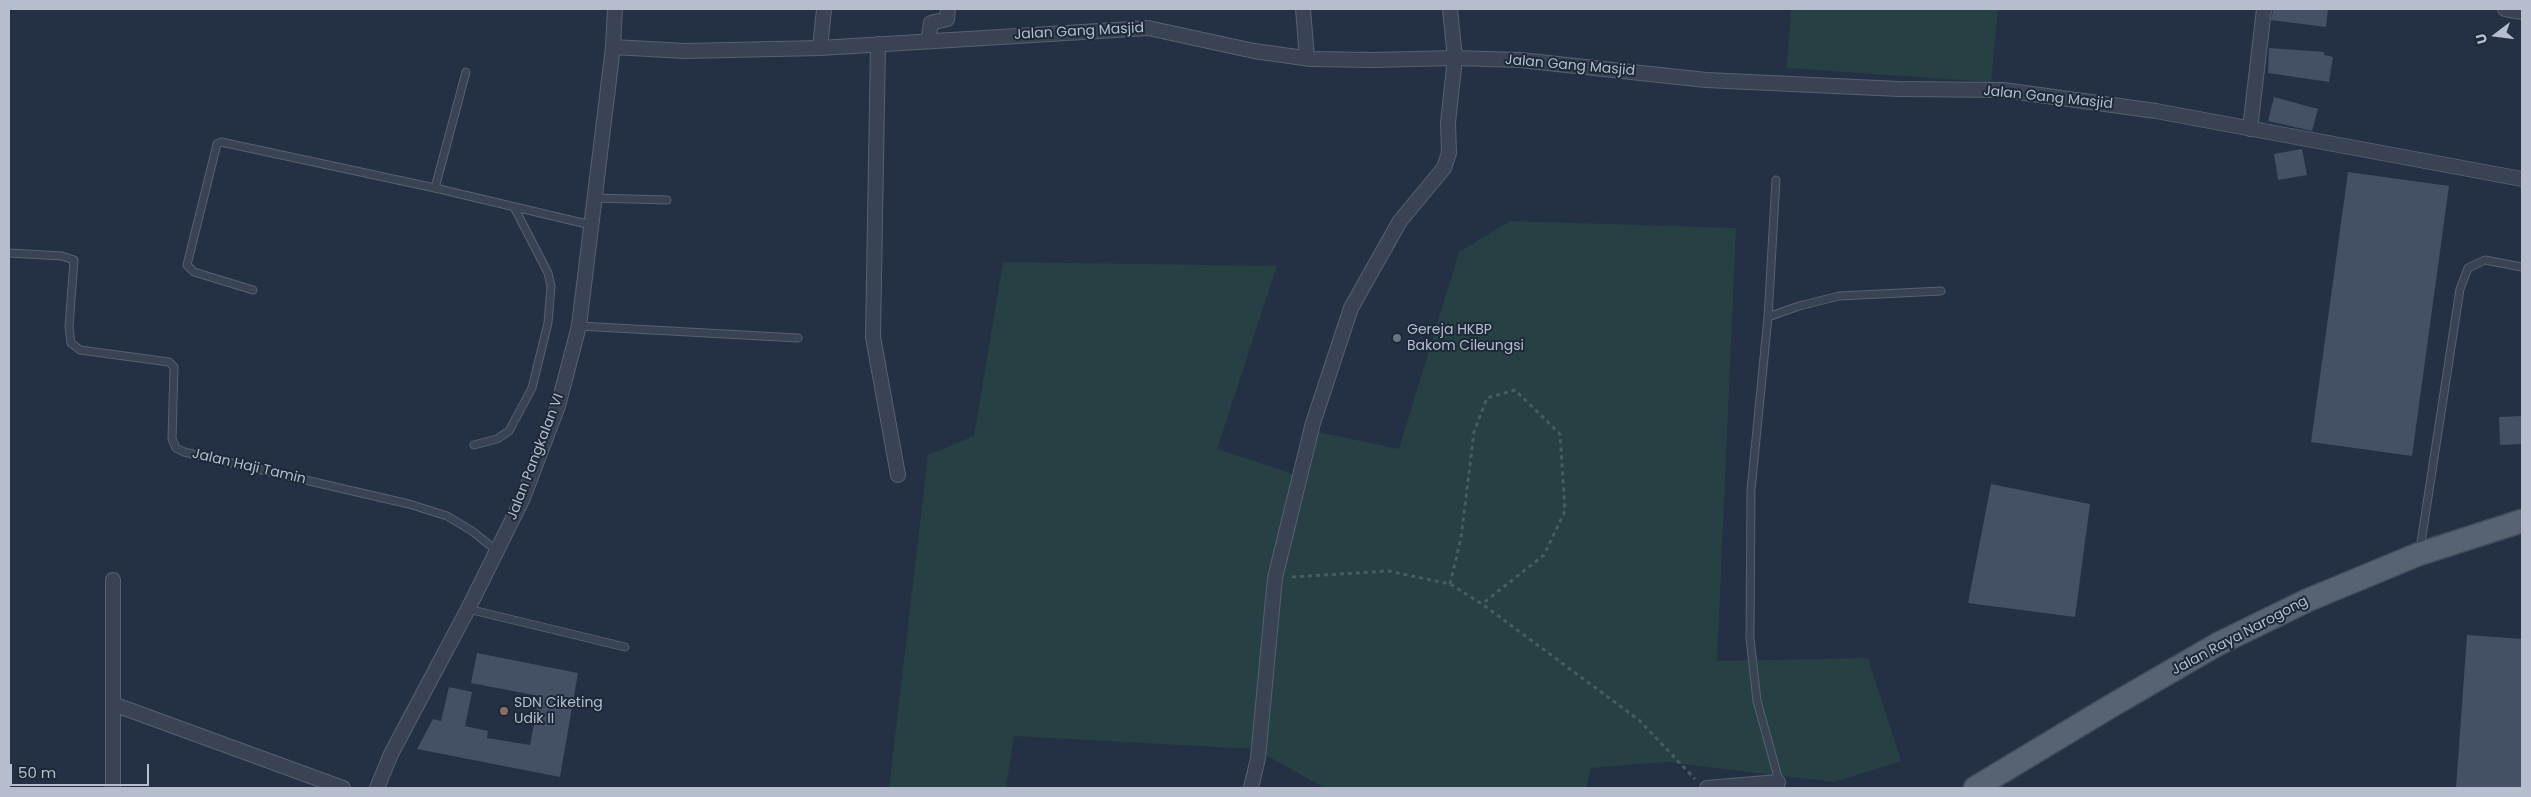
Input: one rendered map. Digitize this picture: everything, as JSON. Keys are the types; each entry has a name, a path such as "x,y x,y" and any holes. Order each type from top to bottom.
{"main road":[{"name":"Jalan Raya Narogong","path":"1975,788 2218,644 2308,600 2419,554 2522,521"}],"street":[{"name":"Jalan Pangkalan VI","path":"377,788 391,754 468,609 523,498 558,406 579,326 593,198 613,47 615,9"},
{"path":"820,48 824,9"},
{"path":"928,41 931,23 947,20 948,9"},
{"path":"1302,9 1306,58"},
{"path":"1251,788 1258,758 1275,578 1313,423 1351,308 1400,221 1444,168 1449,153 1448,123 1454,58 1450,9"},
{"path":"2250,129 2264,9"},
{"path":"2505,9 2522,12"},
{"name":"Jalan Gang Masjid","path":"613,47 685,50 820,48 1148,28 1254,51 1306,58 1520,60 1706,80 1900,89 2003,90 2156,111 2522,179"},
{"path":"878,44 874,337 898,475"},
{"path":"113,580 113,788"},
{"path":"113,704 343,788"},
{"path":"1702,785 1780,785"}],"lane":[{"path":"435,188 466,72"},
{"path":"253,290 194,272 187,265 219,142 435,188 591,225"},
{"path":"1776,180 1768,317 1751,490 1750,638 1757,700 1780,785"},
{"path":"593,198 667,200"},
{"path":"474,445 497,439 509,431 532,388 548,323 551,286 548,273 514,207"},
{"name":"Jalan Haji Tamin","path":"9,253 62,256 74,260 69,327 71,343 80,350 169,362 174,367 172,439 176,448 184,452 409,504 447,516 472,531 497,551"},
{"path":"2419,554 2460,289 2468,268 2485,260 2522,268"},
{"path":"1768,317 1799,306 1839,296 1941,291"},
{"path":"579,326 798,338"},
{"path":"468,609 625,647"}],"path":[{"path":"1450,584 1461,538 1474,432 1487,398 1515,390 1560,434 1565,511 1544,555 1482,604"},
{"path":"1275,578 1388,571 1450,584 1482,604 1639,720 1702,785"}],"green space":[{"path":"1791,9 1998,9 1991,82 1787,68"},
{"path":"1510,221 1736,228 1717,661 1868,658 1901,761 1834,782 1665,762 1591,768 1586,788 1325,788 1255,749 1014,736 1006,788 889,788 928,455 974,436 1003,262 1277,266 1217,449 1296,475 1318,432 1399,449 1459,252"}],"building":[{"path":"2273,9 2328,9 2326,27 2271,20"},
{"path":"2269,48 2324,52 2324,55 2333,57 2329,82 2268,73"},
{"path":"2274,97 2318,109 2312,131 2268,121"},
{"path":"2302,149 2307,175 2278,180 2274,154"},
{"path":"2348,172 2449,186 2412,456 2311,442"},
{"path":"2522,416 2522,444 2500,445 2499,417"},
{"path":"1991,484 2090,504 2075,617 1968,603"},
{"path":"2467,635 2522,639 2522,788 2456,788"},
{"name":"SDN Ciketing Udik II","path":"477,653 578,673 560,777 417,749 433,719 441,721 449,687 472,692 465,726 488,731 487,738 530,745 539,696 471,683"}],"place":[{"name":"Gereja HKBP Bakom Cileungsi","path":"1397,338"},
{"name":"SDN Ciketing Udik II","path":"504,711"}]}
